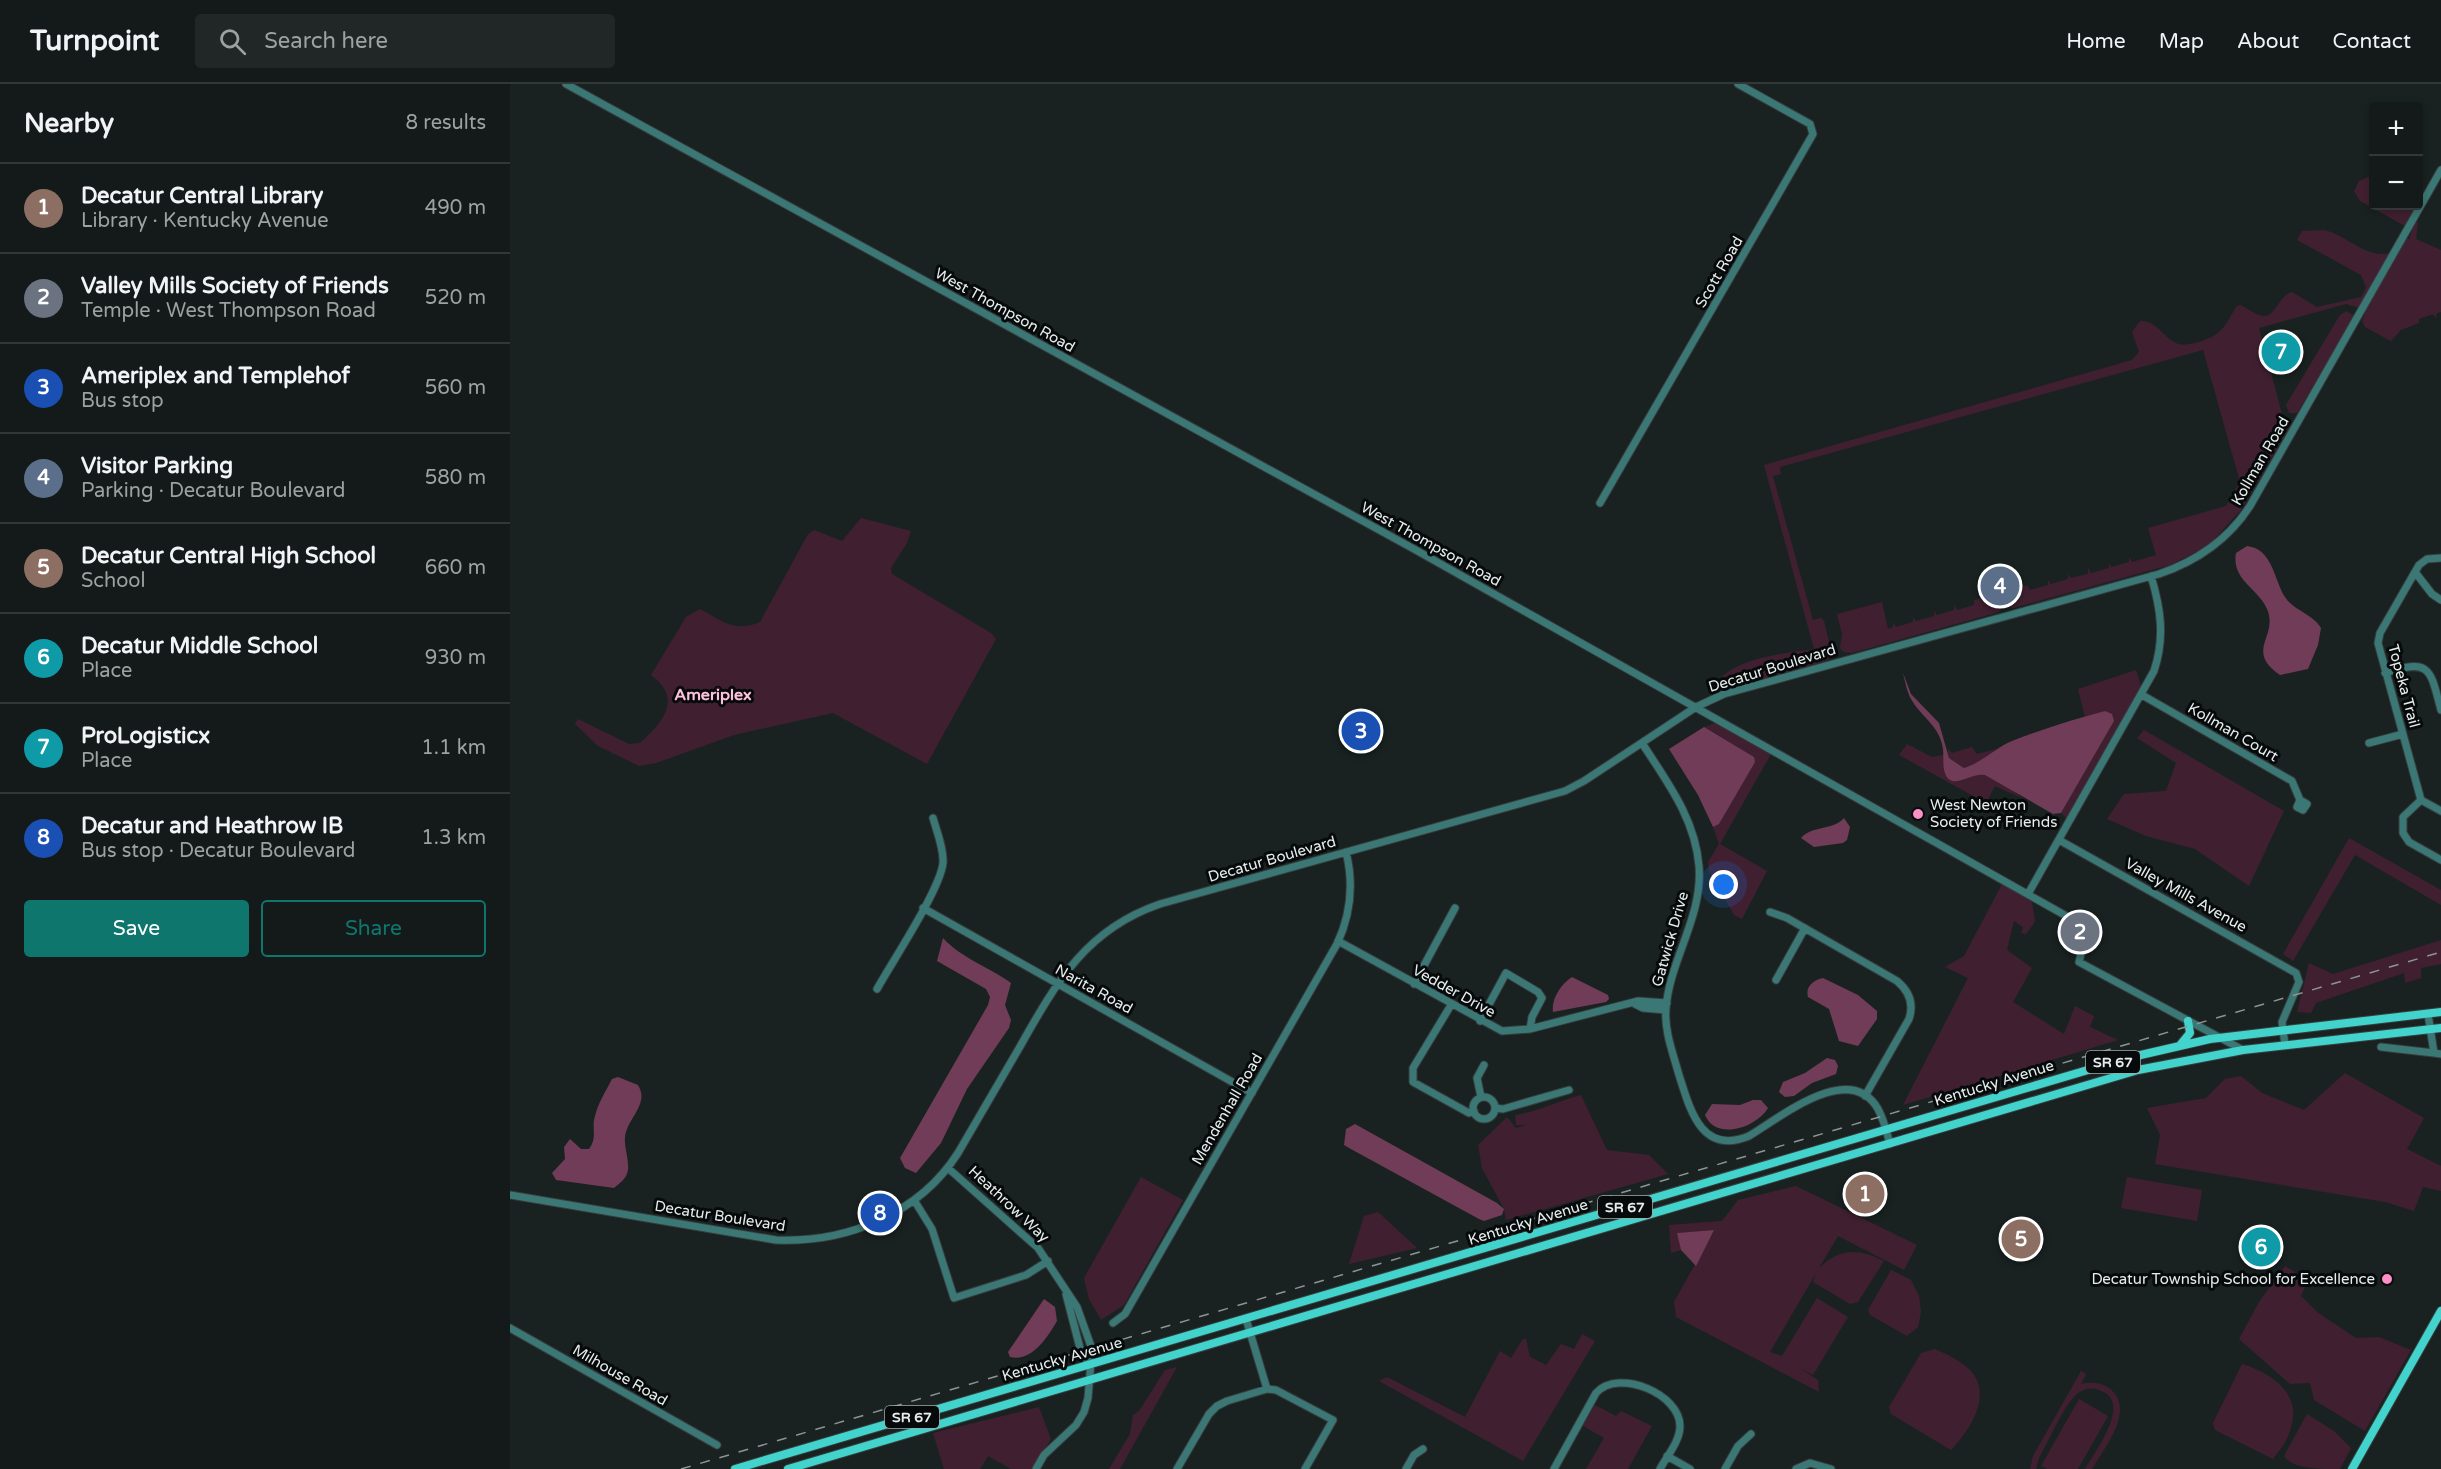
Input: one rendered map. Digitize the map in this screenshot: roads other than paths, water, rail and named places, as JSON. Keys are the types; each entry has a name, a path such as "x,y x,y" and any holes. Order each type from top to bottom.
{"main road":[{"name":"Kentucky Avenue","path":"735,1469 2100,1066 2181,1045 2220,1038 2441,1012"},
{"path":"2181,1045 2190,1033 2188,1021"},
{"name":"Kentucky Avenue","path":"788,1469 2133,1072 2243,1050 2441,1028"},
{"path":"2352,1469 2441,1311"}],"street":[{"name":"West Thompson Road","path":"566,84 1414,549 2077,922 2084,930 2085,939 2079,962 2243,1050"},
{"name":"Scott Road","path":"1600,503 1813,134 1810,124 1738,84"},
{"name":"Kollman Road","path":"2151,576 2177,568 2203,554 2225,537 2245,514 2441,170"},
{"name":"Topeka Trail","path":"2421,800 2378,647 2379,637 2415,572 2424,560 2441,558"},
{"path":"2415,572 2432,594 2441,600"},
{"name":"Decatur Boulevard","path":"510,1195 766,1239 796,1240 828,1237 860,1229 891,1215 914,1200 948,1167 1056,983 1091,943 1118,923 1144,910 1563,792 1584,781 1696,707 1729,692 2151,576"},
{"path":"2028,894 2142,696 2157,664 2162,635 2159,604 2151,576"},
{"path":"2385,673 2416,666 2427,671 2437,684 2441,710"},
{"name":"Kollman Court","path":"2142,696 2292,781 2300,800"},
{"path":"2369,743 2403,734"},
{"name":"Gatwick Drive","path":"1642,743 1685,812 1694,837 1699,865 1694,916 1666,1006 1669,1041 1691,1114 1699,1127 1714,1137 1727,1140 1744,1138 1830,1090 1844,1089 1865,1096"},
{"path":"2441,811 2421,800 2407,811 2402,821 2403,834 2408,840 2441,860"},
{"path":"877,989 923,908 943,866 943,854 933,818"},
{"name":"Valley Mills Avenue","path":"2059,840 2298,976 2299,982 2283,1018 2283,1030"},
{"name":"Mendenhall Road","path":"1113,1323 1125,1314 1338,941 1350,901 1351,879 1346,852"},
{"name":"Narita Road","path":"923,908 1252,1093"},
{"path":"1414,984 1455,908"},
{"path":"1770,912 1805,928 1897,981 1907,992 1911,1006 1909,1019 1865,1096 1879,1111 1890,1144"},
{"path":"1776,980 1805,928"},
{"name":"Vedder Drive","path":"1338,941 1480,1021 1502,1031 1530,1029 1635,1004 1643,1008 1666,1006"},
{"path":"1480,1021 1506,973 1538,992 1542,998 1532,1017 1530,1029"},
{"path":"1451,1005 1413,1068 1413,1082 1469,1113 1474,1112 1481,1118 1488,1118 1493,1114 1495,1108 1491,1099 1481,1097 1475,1101 1474,1112"},
{"path":"2381,1047 2437,1054 2428,1014"},
{"path":"2283,1030 2285,1046"},
{"path":"1481,1097 1477,1078 1484,1065"},
{"path":"1495,1108 1503,1109 1569,1090"},
{"name":"Heathrow Way","path":"948,1167 1022,1231 1048,1262 1066,1294 1066,1301 1082,1352 1090,1365"},
{"path":"914,1200 930,1222 954,1298 1026,1275 1048,1262"},
{"path":"1246,1319 1267,1389"},
{"name":"Milhouse Road","path":"510,1329 717,1446"},
{"path":"1036,1469 1044,1455 1076,1425 1084,1412 1090,1365"},
{"path":"1554,1469 1596,1393 1610,1383 1620,1381 1633,1383 1667,1400 1678,1416 1679,1434 1660,1469"},
{"path":"1177,1469 1213,1409 1223,1402 1267,1389 1280,1392 1333,1420 1305,1469"},
{"path":"1725,1469 1738,1446 1751,1434"},
{"path":"1406,1469 1414,1455 1423,1449"},
{"path":"1667,1456 1690,1469"},
{"path":"1797,1469 1810,1462 1831,1469"}],"railway":[{"path":"681,1469 2441,952"}],"place":[{"name":"ProLogisticx","path":"2281,352"},
{"name":"Visitor Parking","path":"2000,586"},
{"name":"Ameriplex and Templehof","path":"1361,731"},
{"name":"West Newton Society of Friends","path":"1918,814"},
{"name":"Valley Mills Society of Friends","path":"2080,932"},
{"name":"Decatur Central Library","path":"1865,1194"},
{"name":"Decatur and Heathrow IB","path":"880,1213"},
{"name":"Decatur Central High School","path":"2021,1239"},
{"name":"Decatur Middle School","path":"2261,1247"},
{"name":"Decatur Township School for Excellence","path":"2387,1279"}],"district":[{"name":"Ameriplex","path":"713,695"}]}
